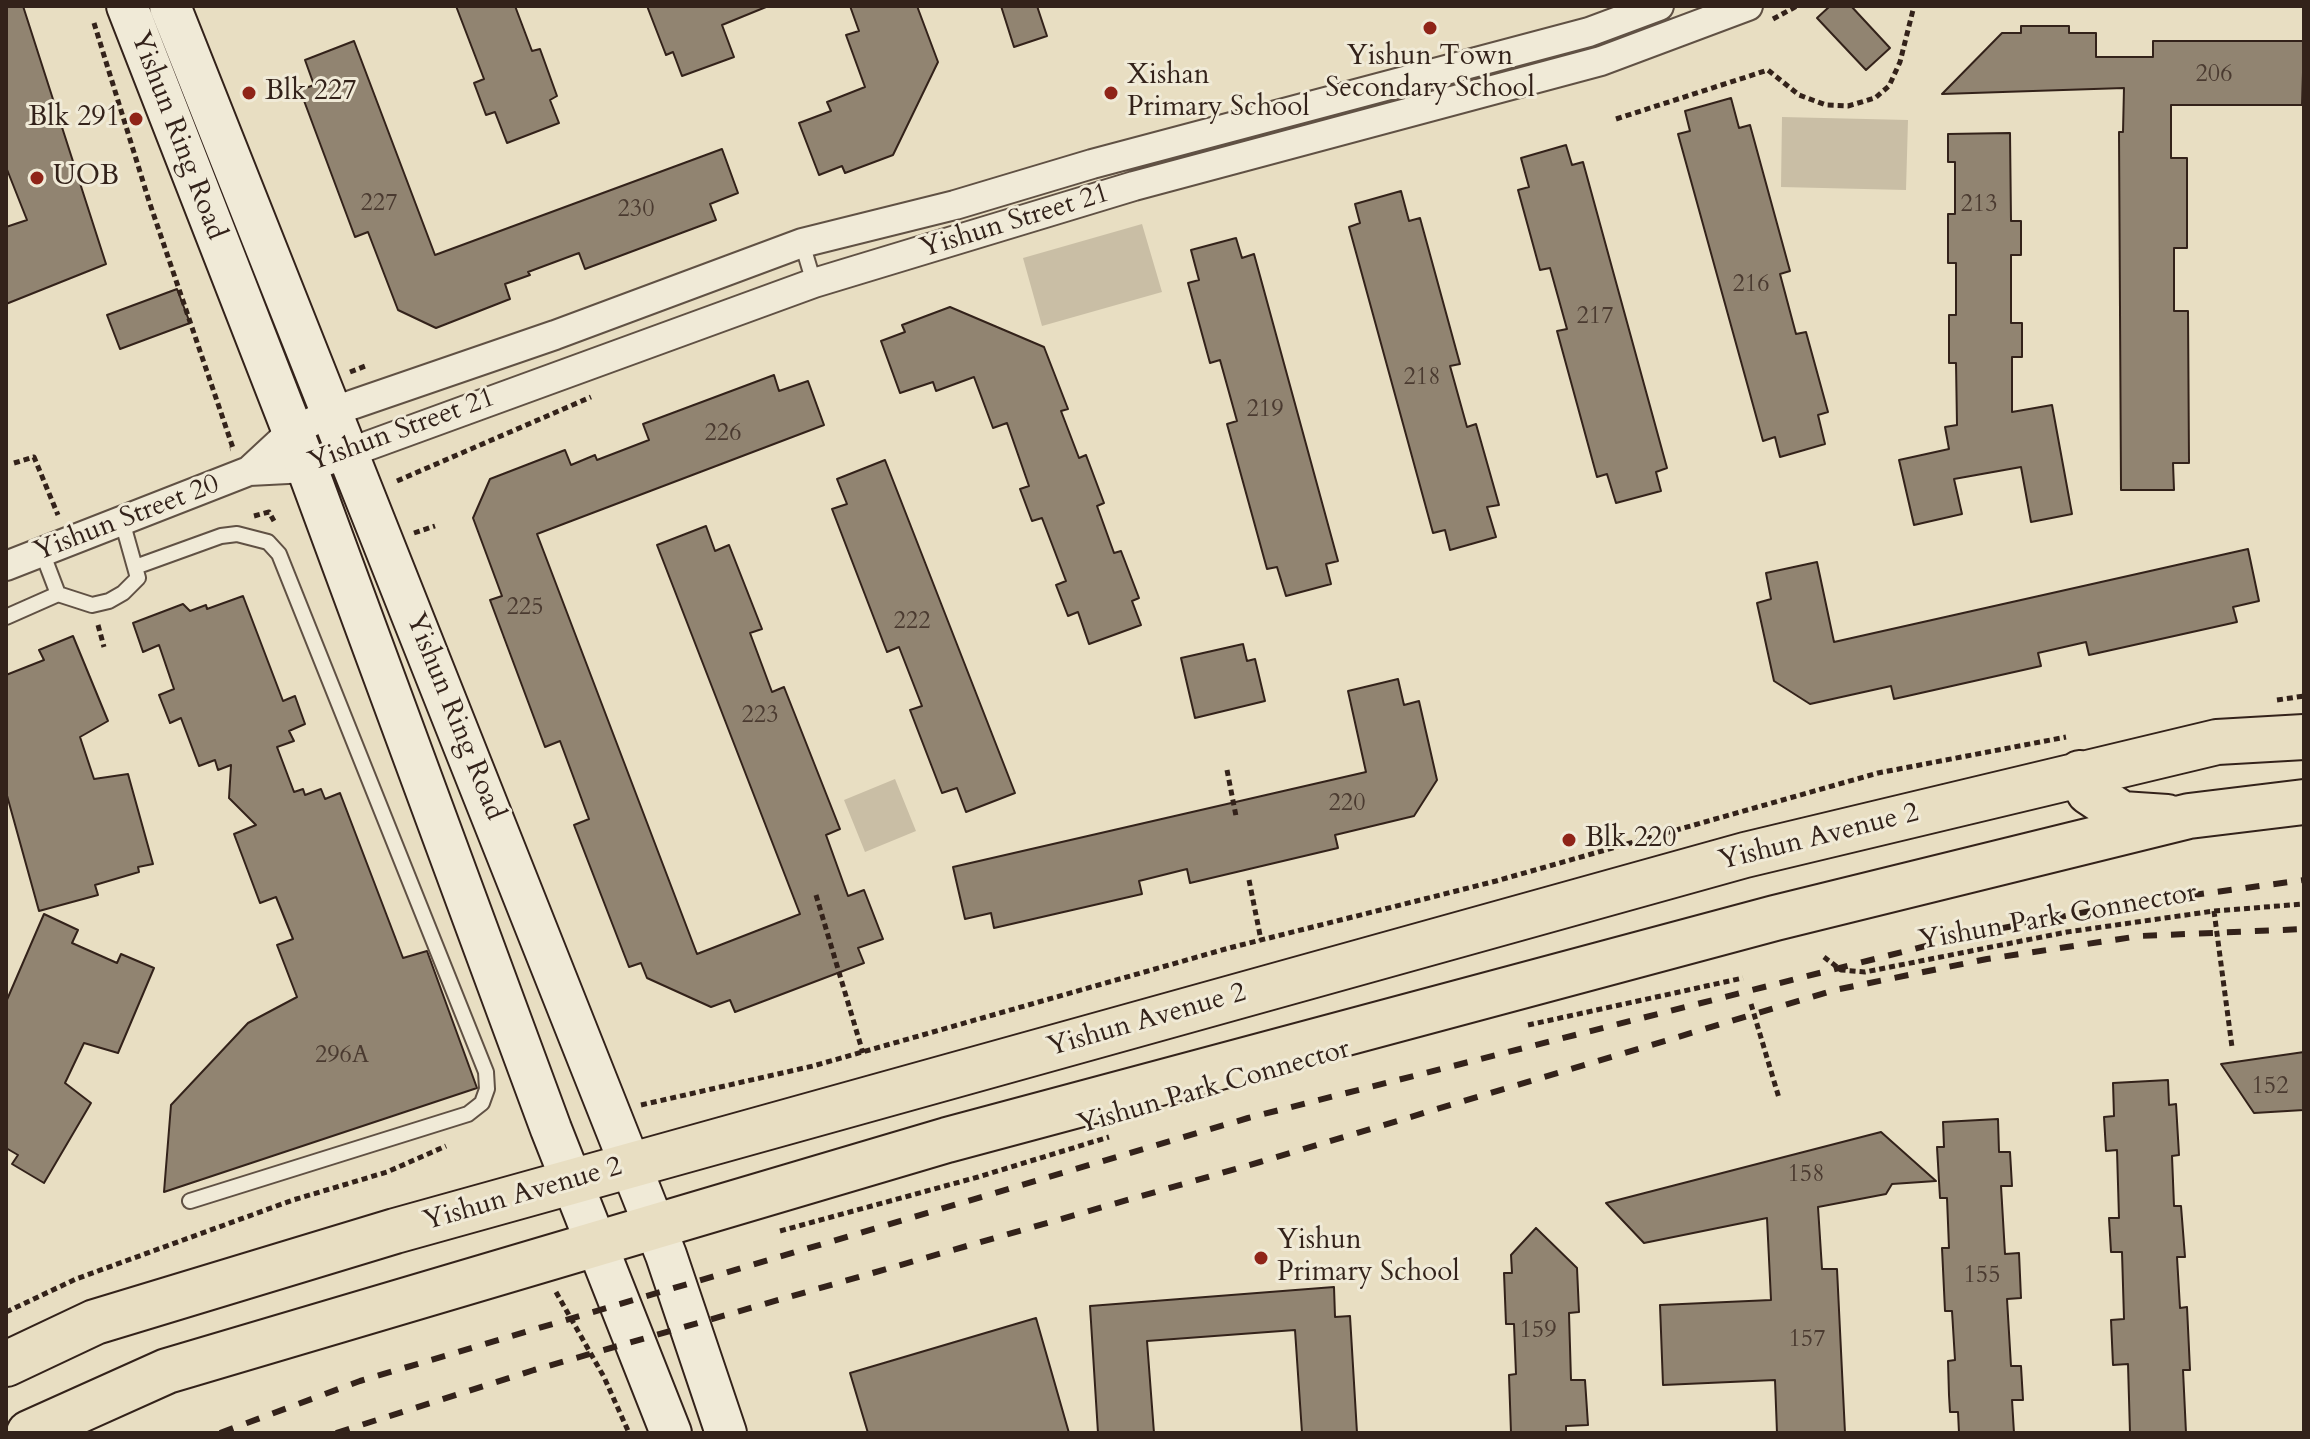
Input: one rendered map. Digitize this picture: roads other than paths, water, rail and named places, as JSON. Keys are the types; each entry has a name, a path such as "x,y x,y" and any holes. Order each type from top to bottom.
{"main road":[{"name":"Yishun Ring Road","path":"170,6 334,411 348,454 655,1227 726,1433"},
{"name":"Yishun Ring Road","path":"110,12 307,468 546,1114 671,1433"},
{"name":"Yishun Avenue 2","path":"6,1364 95,1322 574,1181 1745,855 2081,754 2304,737"},
{"path":"2081,754 2089,792 2122,814 2189,816"},
{"path":"29,1433 167,1371 947,1140 1775,918 2189,816 2304,802"}],"street":[{"name":"Yishun Street 21","path":"249,471 307,468 1096,180 1589,32 1659,6"},
{"name":"Yishun Street 21","path":"249,471 291,432 334,411 555,335 802,243 955,205 1096,180 1601,61 1753,15"},
{"name":"Yishun Street 20","path":"6,566 249,471"}],"lane":[{"path":"1589,32 1601,61"},
{"path":"802,243 814,283"},
{"path":"6,617 58,594 92,605 109,601 123,593 138,578 138,566 122,521"},
{"path":"138,566 221,536 237,534 268,542 279,554 486,1072 487,1089 482,1103 468,1114 190,1201"},
{"path":"42,552 58,594"}],"railway":[{"path":"220,1433 360,1381 1248,1118 1977,933 2127,904 2304,880"},
{"path":"336,1433 534,1370 1260,1162 1835,990 1987,959 2140,936 2304,929"}],"place":[{"name":"Yishun Town Secondary School","path":"1430,28"},
{"name":"Blk 227","path":"249,93"},
{"name":"Xishan Primary School","path":"1111,93"},
{"name":"Blk 291","path":"136,119"},
{"name":"UOB","path":"37,178"},
{"name":"Blk 220","path":"1569,840"},
{"name":"Yishun Primary School","path":"1261,1258"}]}
